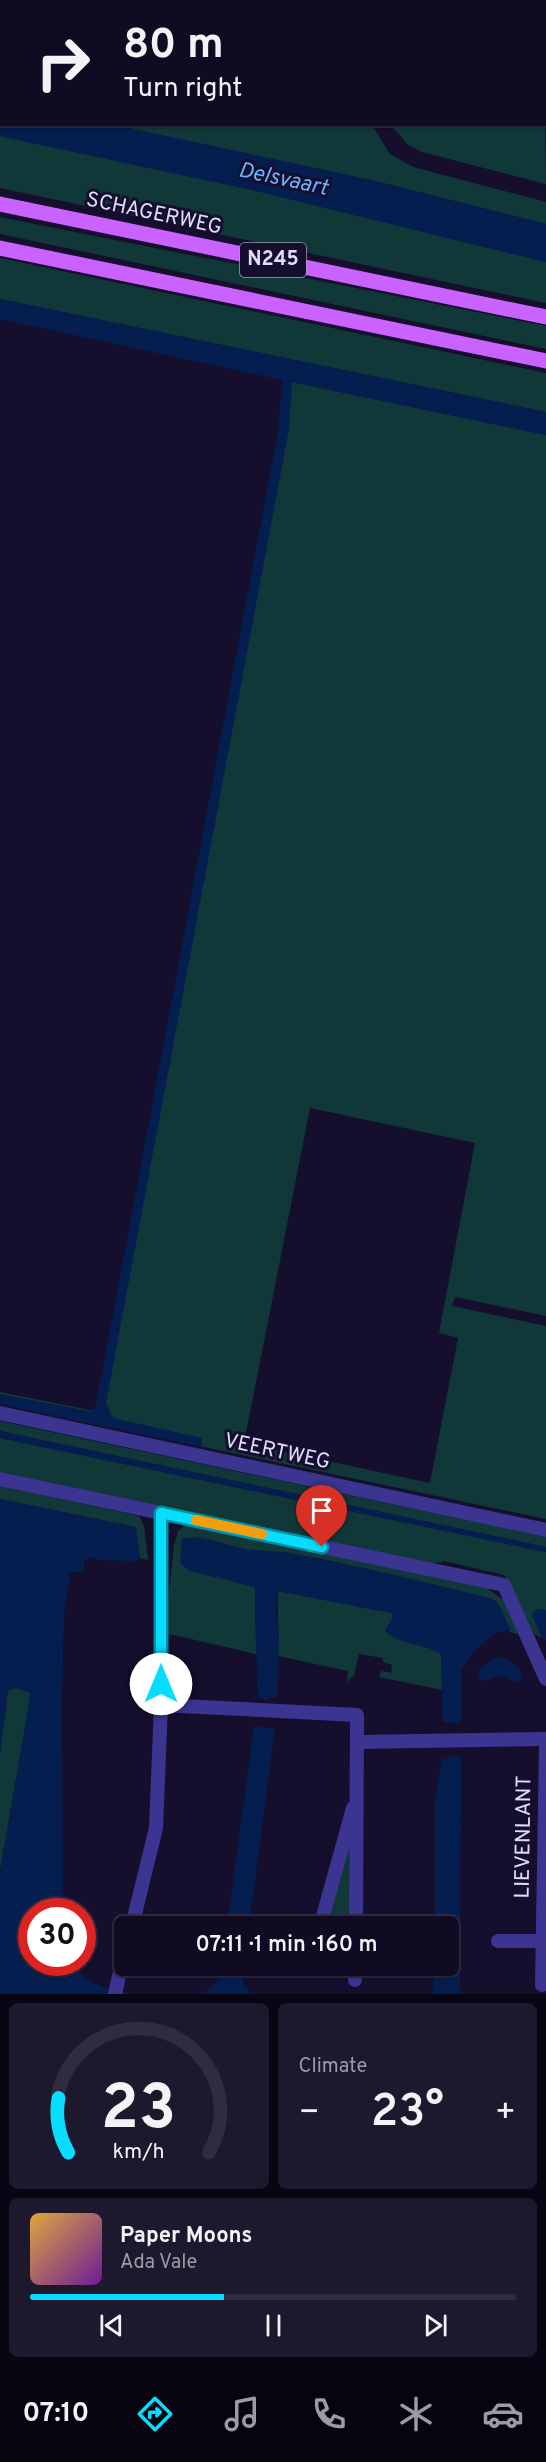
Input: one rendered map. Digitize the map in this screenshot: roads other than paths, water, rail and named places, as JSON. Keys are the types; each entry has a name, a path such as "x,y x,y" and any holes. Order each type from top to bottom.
{"main road":[{"name":"SCHAGERWEG","path":"0,204 546,317"},
{"name":"N245","path":"0,248 546,361"}],"street":[{"name":"VEERTWEG","path":"0,1413 546,1530"},
{"path":"0,1479 504,1585 546,1679"},
{"path":"134,1916 156,1828 161,1705 161,1513"},
{"path":"161,1705 357,1715 355,1916"},
{"path":"358,1742 546,1739"},
{"name":"LIEVENLANT","path":"542,1985 546,1746"},
{"path":"323,1916 357,1794"},
{"path":"498,1941 544,1933"},
{"path":"115,1994 119,1976"},
{"path":"355,1976 355,1980"}],"water":[{"name":"Delsvaart","path":"0,126 119,126 375,181 546,224 546,262 257,191 0,136"},
{"path":"0,299 546,412 546,435 292,382 289,429 106,1403 113,1418 202,1438 202,1447 0,1404 0,1394 89,1411 96,1406 278,431 282,380 0,319"},
{"path":"0,1431 546,1547 546,1552 0,1438"},
{"path":"0,1499 136,1527 140,1558 135,1562 90,1557 84,1561 84,1571 70,1573 64,1616 62,1702 63,1898 18,1898 18,1976 84,1976 108,1988 134,1994 0,1994 0,1871 31,1693 16,1688 8,1690 0,1753"},
{"path":"196,1537 246,1549 291,1553 341,1563 489,1598 499,1605 511,1630 497,1632 476,1650 462,1669 461,1723 443,1722 441,1654 397,1639 385,1630 393,1617 392,1613 278,1591 276,1612 279,1630 278,1695 265,1700 260,1697 257,1687 255,1587 190,1571 180,1563 182,1539"},
{"path":"537,1609 546,1610 546,1640 542,1638 532,1614"},
{"path":"504,1657 519,1668 522,1678 519,1683 499,1676 485,1681 478,1678 479,1668 496,1658"},
{"path":"254,1726 275,1729 250,1916 228,1916"},
{"path":"457,1755 461,1758 460,1988 463,1994 432,1994 434,1976 459,1976 459,1916 435,1916 435,1798 442,1760"},
{"path":"219,1976 243,1976 243,1985 251,1994 196,1994 207,1991"}]}
